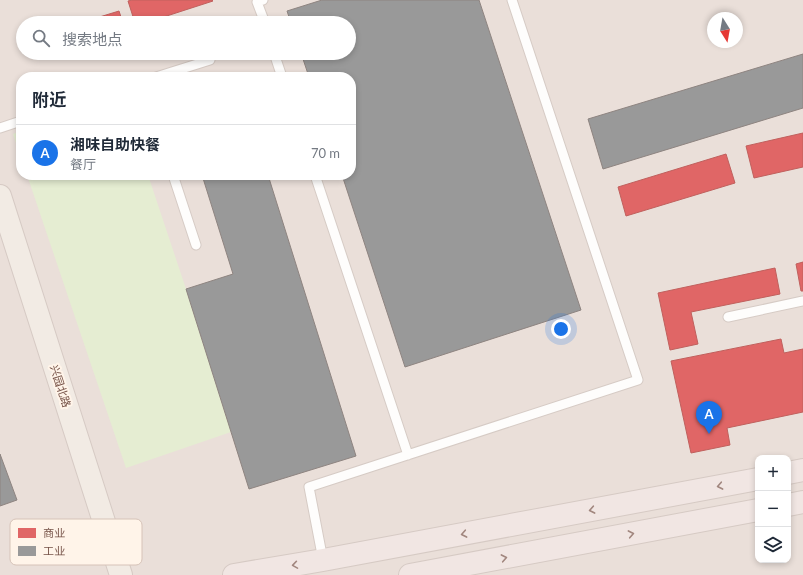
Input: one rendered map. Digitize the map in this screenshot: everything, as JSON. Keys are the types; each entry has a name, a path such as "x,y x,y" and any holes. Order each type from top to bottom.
{"highway":[{"path":"791,472 803,470"},
{"path":"234,575 323,560 755,480"},
{"path":"791,504 803,502"},
{"path":"410,575 755,511"}],"main road":[{"name":"兴园北路","path":"0,196 103,519"},
{"name":"兴园北路","path":"118,565 121,575"}],"lane":[{"path":"262,16 258,2 263,0"},
{"path":"323,560 309,487 638,380 512,0"},
{"path":"172,72 210,60"},
{"path":"276,60 280,72"},
{"path":"0,128 16,123"},
{"path":"175,180 196,245"},
{"path":"317,180 408,455"},
{"path":"728,316 803,301"}],"shaded area":[{"path":"0,0 803,0 803,575 0,575"}],"green space":[{"path":"16,133 16,143 13,134"},
{"path":"29,180 150,180 231,432 126,468"}],"building: 商业":[{"path":"128,1 213,1 167,16 133,16"},
{"path":"119,11 121,16 103,16"},
{"path":"803,133 803,167 754,178 746,146"},
{"path":"726,154 735,183 626,216 618,187"},
{"path":"803,262 803,291 801,291 796,264"},
{"path":"775,268 780,294 691,312 698,344 670,350 658,293"},
{"path":"781,339 784,353 803,349 803,412 727,428 730,445 691,453 671,361"}],"building: 工业":[{"path":"322,0 479,0 581,310 405,367 344,180 356,180 356,72 307,72 303,60 356,60 356,16 289,16 287,11"},
{"path":"803,54 803,108 603,169 588,119"},
{"path":"204,180 270,180 356,456 249,489 186,289 233,274"},
{"path":"0,454 17,500 0,506"}],"place":[{"name":"湘味自助快餐","path":"709,434"}]}
